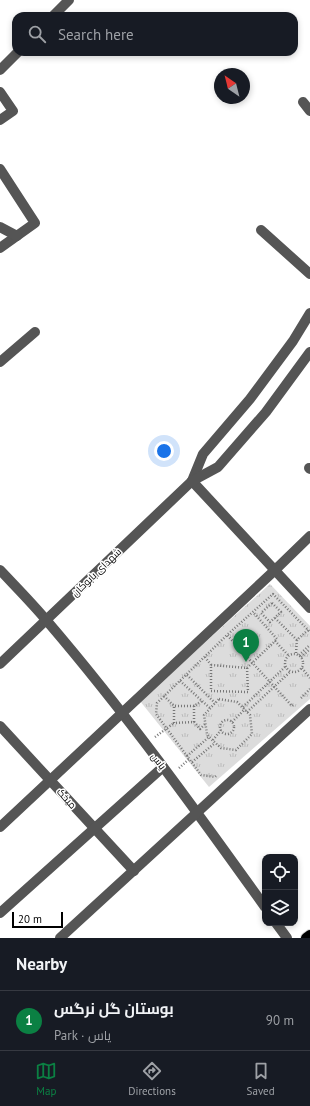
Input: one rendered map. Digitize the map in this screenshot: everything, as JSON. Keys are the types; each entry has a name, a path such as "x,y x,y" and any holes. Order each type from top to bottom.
{"main road":[{"path":"306,938 310,935"}],"street":[{"path":"57,12 69,0"},
{"path":"0,70 14,56"},
{"path":"0,92 13,111 0,120"},
{"path":"303,102 310,111"},
{"path":"0,169 35,223 0,248"},
{"path":"0,227 17,236"},
{"path":"261,230 310,274"},
{"name":"شهدای بابوکان","path":"192,480 203,454 250,399 293,341 310,313"},
{"path":"0,362 35,332"},
{"name":"شهدای بابوکان","path":"0,664 192,480 218,467 266,412 310,352"},
{"path":"192,480 274,571 310,608"},
{"path":"0,827 310,536"},
{"name":"یاس","path":"0,570 47,620 123,713 262,903"},
{"path":"60,938 310,709"},
{"name":"میخک","path":"0,726 134,871"},
{"path":"0,912 163,767"},
{"path":"278,926 287,938"}],"path":[{"path":"220,772 215,777 201,775 156,714 157,703 273,594 309,631 297,640"},
{"path":"272,603 277,608 281,612 270,622 262,612 272,603"},
{"path":"277,608 282,603"},
{"path":"262,604 267,608"},
{"path":"253,612 277,639 275,641 288,655 299,655 310,650"},
{"path":"260,620 265,616"},
{"path":"247,712 290,672 297,672 302,668 303,662 299,655 297,640 275,618"},
{"path":"227,636 292,706"},
{"path":"253,697 248,692 247,668 275,641"},
{"path":"299,655 310,645"},
{"path":"288,655 284,661 290,672"},
{"path":"205,657 211,665 211,691"},
{"path":"211,665 247,668"},
{"path":"232,722 253,697 286,667"},
{"path":"302,668 310,678"},
{"path":"187,675 215,703"},
{"path":"180,681 210,708"},
{"path":"286,711 310,689"},
{"path":"206,695 211,691 248,692"},
{"path":"164,696 174,706 174,723"},
{"path":"219,699 237,702 244,708 250,715 252,734 236,750 221,748 207,734 204,715 219,699"},
{"path":"174,706 194,706 202,701"},
{"path":"194,706 194,722 200,729 205,724"},
{"path":"213,740 221,730 220,726 224,720 232,722"},
{"path":"167,729 174,723 194,722"},
{"path":"221,730 227,733 231,732 234,728 232,722"},
{"path":"187,756 209,737"},
{"path":"192,762 216,743"}],"green space":[{"path":"270,584 310,626 310,699 209,787 140,701"}],"place":[{"name":"بوستان گل نرگس","path":"246,662"}]}
